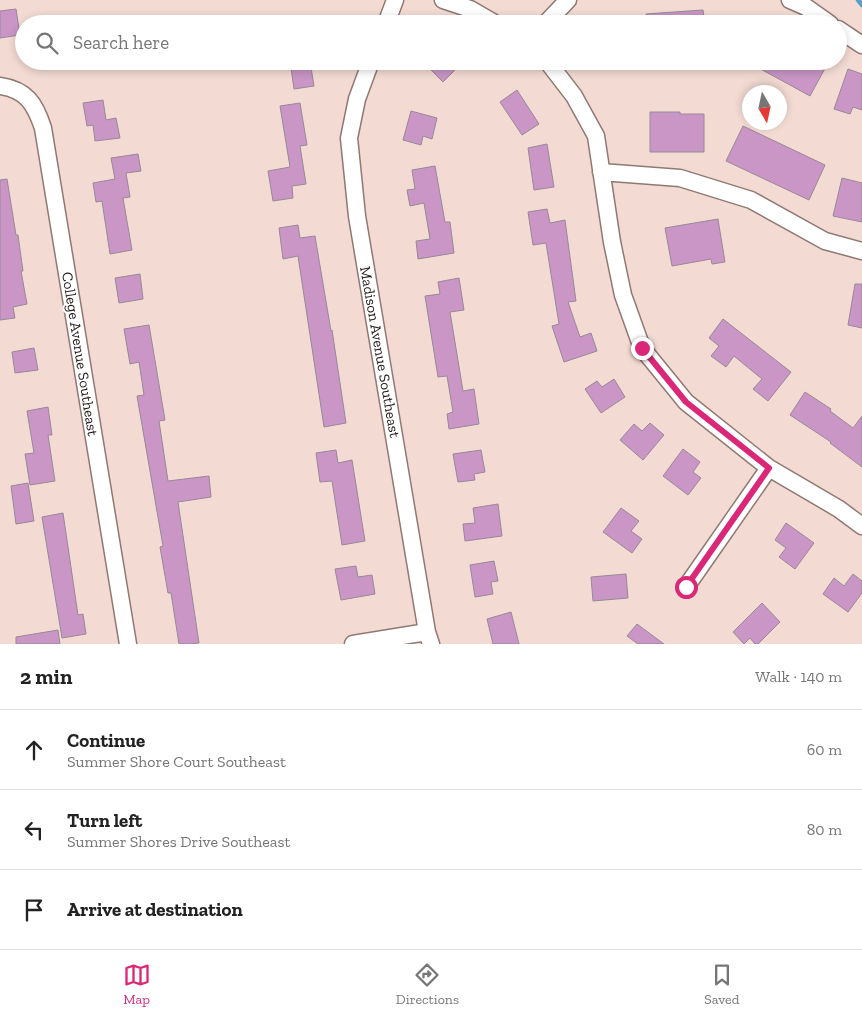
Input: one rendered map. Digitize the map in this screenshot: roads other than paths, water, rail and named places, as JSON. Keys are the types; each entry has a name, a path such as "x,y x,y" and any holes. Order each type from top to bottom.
{"street":[{"path":"389,15 395,0"},
{"path":"443,0 470,9 480,15"},
{"path":"554,15 568,0"},
{"path":"790,0 806,7 817,15"},
{"path":"847,35 862,46"},
{"name":"Madison Avenue Southeast","path":"368,70 357,99 349,138 357,216 429,638"},
{"path":"554,70 574,96 596,136 612,242 624,295 642,348 686,402 769,468 838,509 862,526"},
{"name":"College Avenue Southeast","path":"0,86 19,91 28,98 37,110 43,128 128,644"},
{"path":"602,172 680,178 751,200 826,241 862,251"},
{"path":"686,587 769,468"},
{"path":"353,644 429,638"}],"waterway":[{"path":"858,0 862,5"}]}
